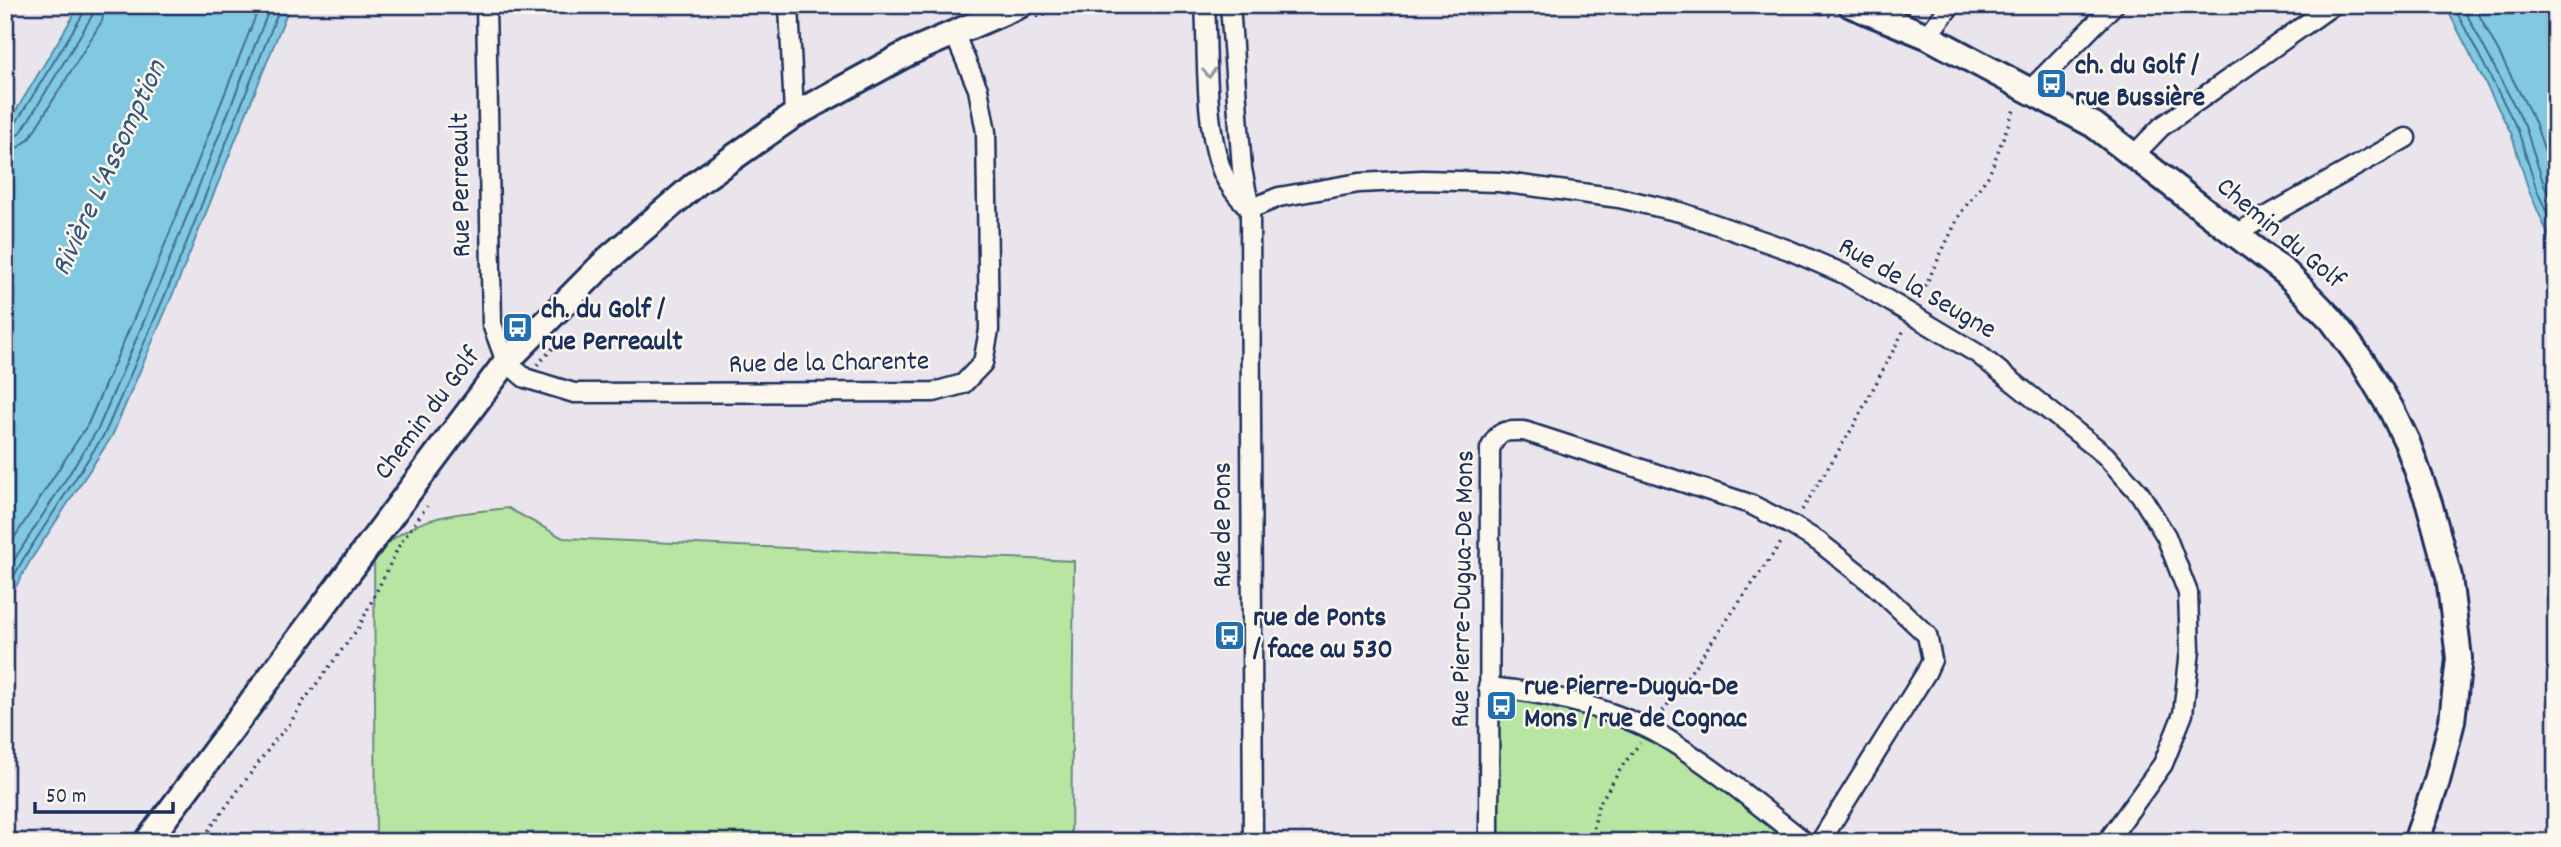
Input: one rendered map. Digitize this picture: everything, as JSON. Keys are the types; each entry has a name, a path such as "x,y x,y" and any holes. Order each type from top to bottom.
{"street":[{"name":"Rue Perreault","path":"486,5 492,324 506,362"},
{"path":"789,5 794,115"},
{"path":"1205,5 1212,129 1223,173 1235,194 1250,209"},
{"name":"Rue de Pons","path":"1230,5 1241,159 1250,209 1253,842"},
{"name":"Chemin du Golf","path":"1851,5 1927,36 2094,125 2286,273 2332,320 2356,353 2391,409 2407,442 2429,503 2449,577 2459,658 2452,721 2437,781 2416,842"},
{"path":"1927,36 1951,5"},
{"path":"2030,90 2113,5"},
{"path":"2133,156 2161,127 2333,5"},
{"name":"Chemin du Golf","path":"147,842 506,362 608,259 697,183 794,115 908,53 954,33 1026,12"},
{"name":"Rue de la Charente","path":"506,362 525,378 575,393 933,393 963,384 983,363 989,330 986,132 978,89 954,33"},
{"path":"2235,234 2406,138"},
{"name":"Rue de la Seugne","path":"1250,209 1279,197 1359,183 1422,180 1499,182 1607,196 1680,212 1789,250 1844,274 1978,354 2105,455 2140,494 2166,536 2188,593 2190,650 2183,714 2163,764 2107,842"},
{"name":"Rue Pierre-Dugua-De Mons","path":"1489,842 1490,449 1496,436 1505,431 1524,431 1750,504 1819,542 1875,586 1927,635 1931,660 1926,673 1820,842"},
{"path":"1488,687 1526,690 1611,714 1650,730 1702,763 1805,842"}],"path":[{"path":"1026,12 1068,5"},
{"path":"1591,842 1598,806 1623,765 1793,526 1853,427 1960,214 1989,176 2016,102 2030,90"},
{"path":"525,378 553,348"},
{"path":"200,842 359,627 400,544 430,501"}],"green space":[{"path":"508,508 563,538 1074,561 1071,842 376,842 374,557 404,532 419,524 452,515"},
{"path":"1488,687 1650,730 1805,842 1489,842"}],"water":[{"name":"Rivière L'Assomption","path":"80,5 290,5 178,282 112,436 30,561 5,606 5,129"},
{"path":"2445,5 2556,5 2556,252 2529,191 2511,133"}],"place":[{"name":"ch. du Golf / rue Bussière","path":"2052,84"},
{"name":"ch. du Golf / rue Perreault","path":"518,328"},
{"name":"rue de Ponts / face au 530","path":"1230,636"},
{"name":"rue Pierre-Dugua-De Mons / rue de Cognac","path":"1501,705"}]}
